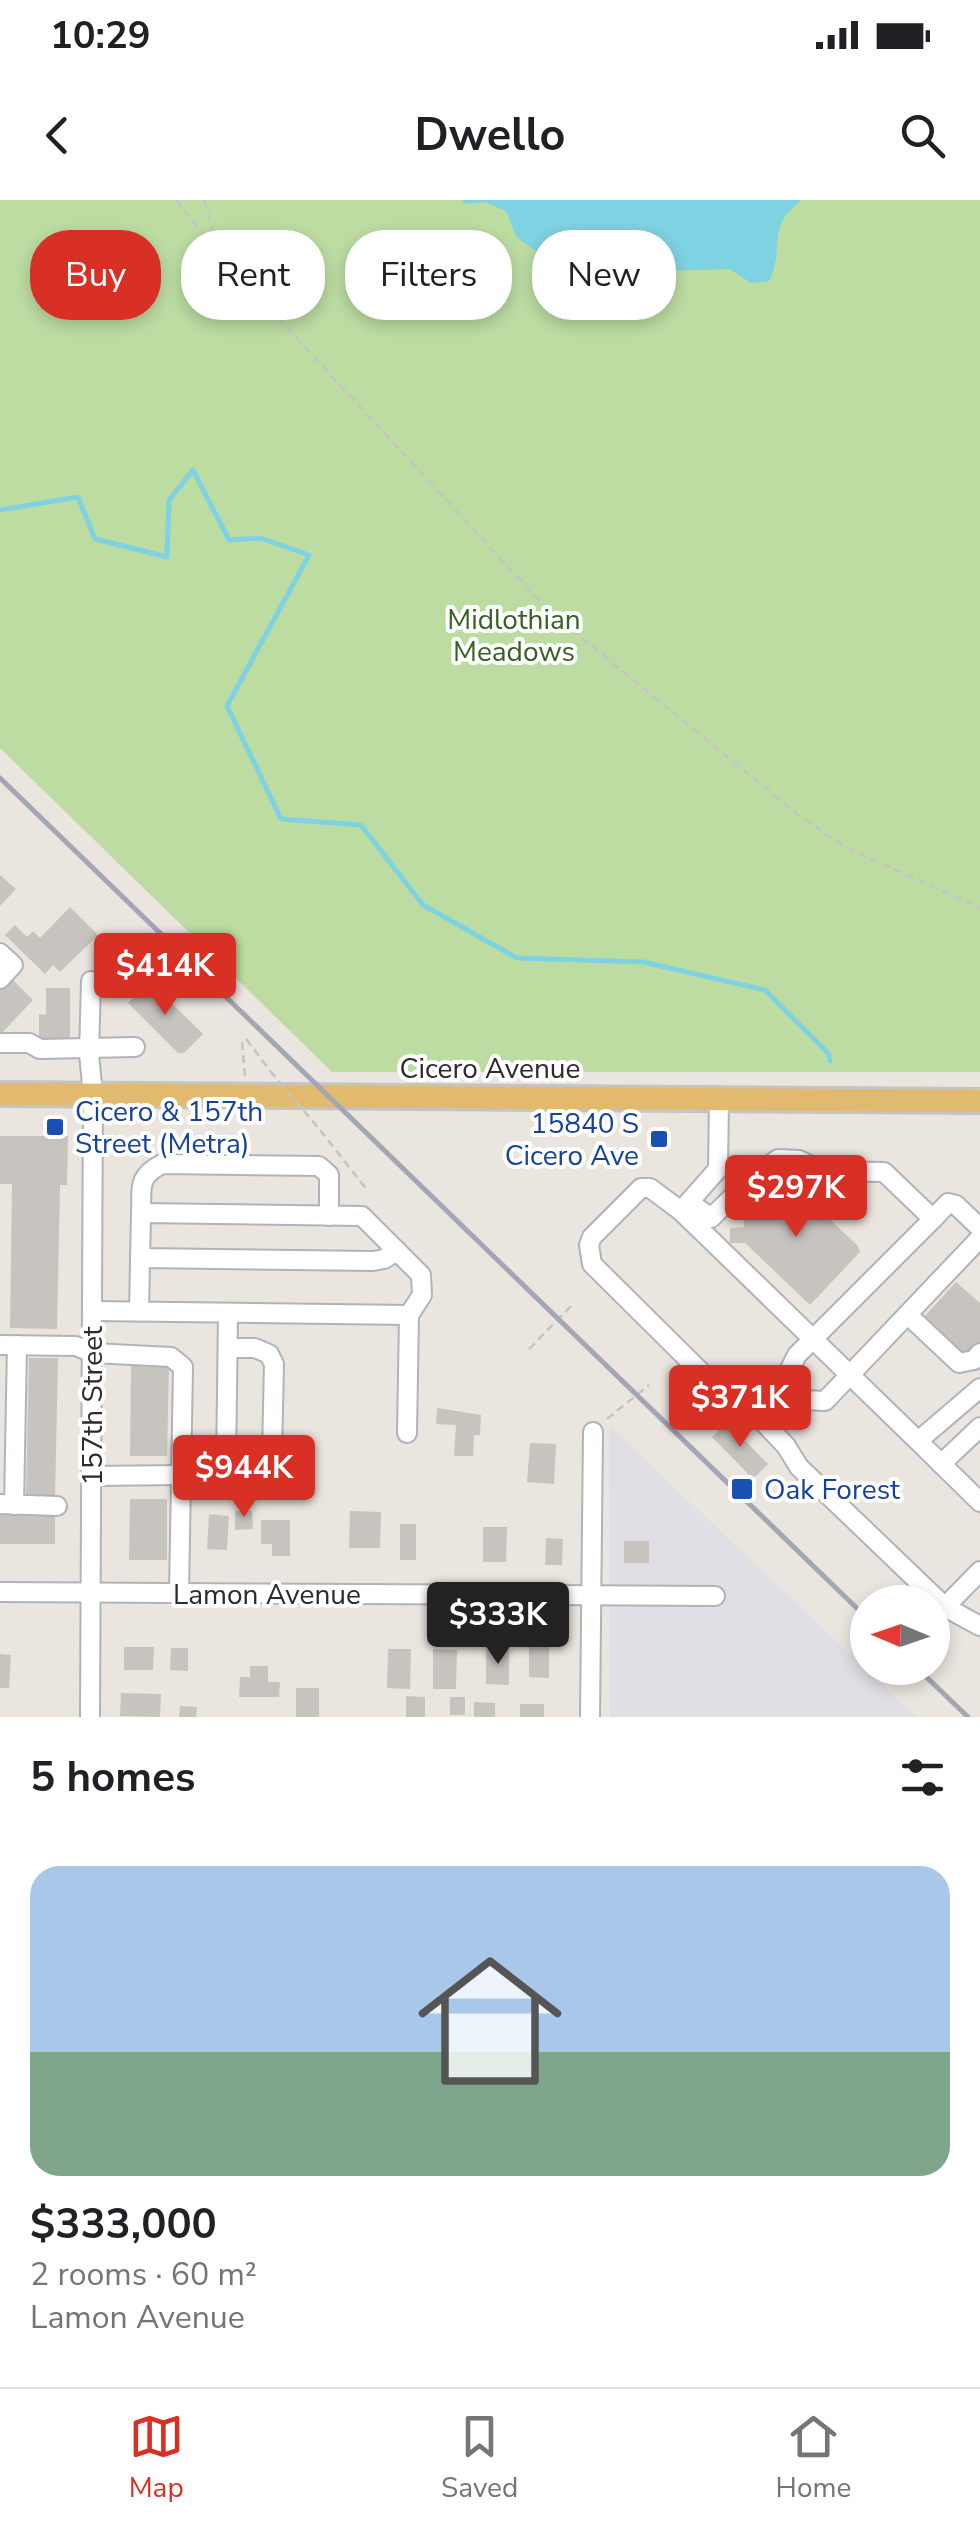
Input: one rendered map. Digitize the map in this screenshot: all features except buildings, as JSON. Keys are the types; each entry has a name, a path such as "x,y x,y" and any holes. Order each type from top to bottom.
{"main road":[{"name":"Cicero Avenue","path":"0,1094 980,1101"}],"street":[{"path":"0,953 13,965 0,979"},
{"name":"157th Street","path":"90,1717 94,1095 89,1046 91,981"},
{"path":"2,1042 29,1043 40,1049 134,1048"},
{"path":"685,1207 718,1170 719,1099"},
{"path":"922,1585 799,1467 786,1446 753,1410 709,1380 592,1264 588,1245 641,1188 650,1188 711,1218 753,1177 778,1159 798,1160 822,1172 884,1172 933,1219"},
{"path":"138,1312 142,1180 147,1171 162,1164 319,1166 329,1175 329,1216"},
{"path":"980,1228 956,1204 948,1204 810,1339 791,1362 790,1390 813,1402 825,1401 909,1316 973,1259 980,1238"},
{"path":"685,1207 810,1339 980,1502"},
{"path":"141,1213 362,1216 421,1275 422,1295 409,1315 407,1433"},
{"path":"140,1258 373,1261 397,1251"},
{"path":"93,1312 409,1315"},
{"path":"228,1313 226,1468 235,1477 254,1477 266,1472 272,1453 274,1364 270,1354 255,1348 228,1348"},
{"path":"909,1316 960,1363 974,1360 980,1353"},
{"path":"56,1506 7,1505 8,1345 76,1346 93,1352 171,1357 183,1367 180,1594"},
{"path":"918,1441 980,1388"},
{"path":"590,1717 599,1427"},
{"path":"941,1464 980,1427"},
{"path":"92,1476 181,1474"},
{"path":"950,1602 980,1571"},
{"name":"Lamon Avenue","path":"0,1592 715,1596"},
{"path":"950,1610 980,1626"}],"path":[{"path":"176,200 200,230"},
{"path":"204,200 212,230"},
{"path":"280,320 548,610 796,814 844,847 980,908"},
{"path":"246,1080 242,1041 247,1040 368,1191"},
{"path":"529,1350 570,1307 575,1311"},
{"path":"599,1427 649,1385"},
{"path":"630,1399 638,1407"}],"shaded area":[{"path":"609,1425 850,1654 850,1685 882,1685 916,1717 610,1717"}],"green space":[{"name":"Midlothian Meadows","path":"0,200 980,200 980,1072 332,1072 0,748"}],"water":[{"path":"462,200 801,200 781,226 769,281 751,283 730,269 676,271 676,230 532,230 532,248 517,238 506,211 485,202 465,204"}],"waterway":[{"path":"0,510 78,497 95,539 167,557 169,500 193,470 229,540 260,538 309,555 227,706 281,819 361,825 423,905 517,958 643,962 765,990 829,1054 830,1061"}],"railway":[{"path":"0,778 850,1602"},
{"path":"935,1685 968,1717"}],"place":[{"name":"Cicero & 157th Street (Metra)","path":"55,1127"},
{"name":"15840 S Cicero Ave","path":"659,1139"},
{"name":"Oak Forest","path":"742,1489"}]}
